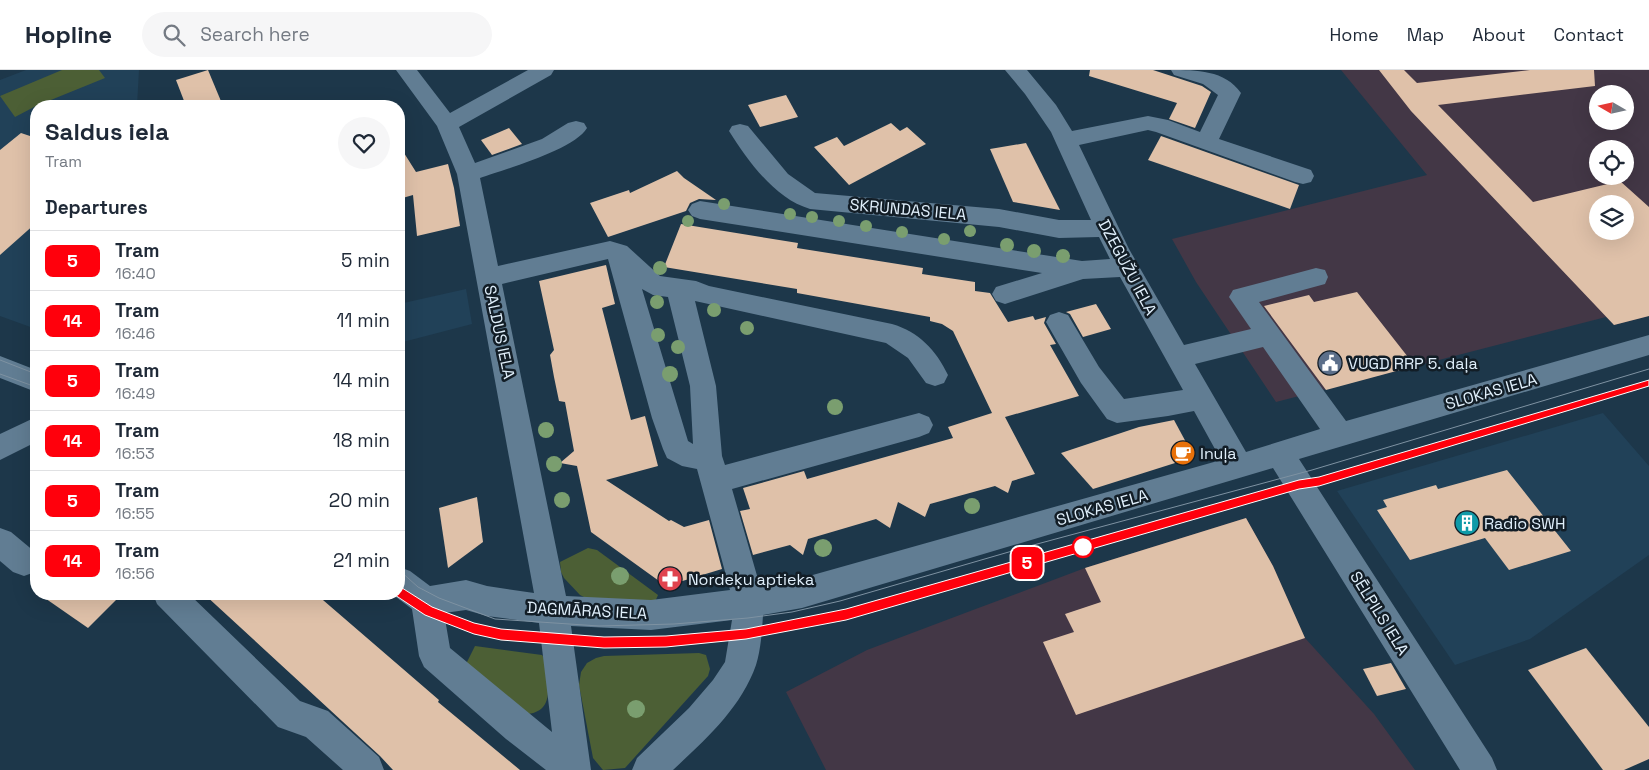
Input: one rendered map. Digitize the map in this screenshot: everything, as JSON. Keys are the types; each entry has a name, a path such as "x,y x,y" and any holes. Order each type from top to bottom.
{"street":[{"name":"SALDUS IELA","path":"406,70 447,124 468,174 510,378 554,610 574,769"},
{"path":"447,124 544,70"},
{"name":"DZEGUŽU IELA","path":"1015,70 1032,86 1066,140 1106,228 1239,467"},
{"path":"1181,70 1210,79 1230,93 1206,143"},
{"path":"1066,140 1148,123 1160,125 1206,143 1303,176"},
{"path":"468,174 550,144 576,128"},
{"name":"SKRUNDAS IELA","path":"740,132 768,169 794,193 810,201 999,218 1060,229 1106,228"},
{"path":"762,220 769,199 787,187"},
{"path":"700,210 1082,270 1127,267"},
{"path":"488,278 610,250 618,252 655,290 703,386 711,468 748,603 746,634 740,664 725,695 649,770"},
{"path":"998,257 1014,291 1082,270"},
{"path":"1316,277 1242,297 1340,435"},
{"path":"655,290 696,291 705,295 882,330 908,342 920,351 936,375"},
{"path":"655,290 666,418 677,449 711,468 920,425"},
{"path":"1059,322 1090,375 1117,411 1168,405 1200,398"},
{"path":"1178,358 1268,335"},
{"name":"SLOKAS IELA","path":"748,603 802,593 832,585 1281,455 1340,435 1649,345"},
{"path":"0,367 30,379"},
{"path":"0,448 30,432"},
{"name":"SĒLPILS IELA","path":"1281,455 1480,770"},
{"path":"0,542 24,562"},
{"path":"405,586 426,601 436,656 518,726 574,769"},
{"name":"DAGMĀRAS IELA","path":"426,601 466,595 486,601 554,610 651,615 748,603"},
{"path":"174,600 290,714 316,724 367,769"}],"shaded area":[{"path":"26,70 139,70 137,100 30,100 30,327 0,316 0,80"},
{"path":"1341,70 1649,70 1649,316 1614,325 1606,317 1276,402 1196,282 1172,239 1427,175"},
{"path":"466,289 472,324 405,341 405,303"},
{"path":"1603,413 1649,466 1649,555 1530,639 1455,665 1337,491"},
{"path":"1246,518 1273,566 1305,638 1374,714 1415,770 826,770 786,692 867,650 1085,568"}],"green space":[{"path":"62,70 99,70 105,78 51,100 30,100 30,109 15,117 0,96"},
{"path":"588,548 597,550 658,595 654,604 592,601 580,595 564,578 560,562"},
{"path":"475,646 542,655 548,684 547,700 543,707 537,712 528,714 466,664"},
{"path":"699,653 706,655 710,669 708,676 625,768 603,770 593,758 579,685 581,672 587,663 604,656"}],"building":[{"path":"208,70 220,100 184,100 176,80"},
{"path":"1090,70 1153,70 1202,86 1211,92 1195,128 1169,119 1177,103 1089,76"},
{"path":"1379,70 1404,70 1417,83 1530,70 1594,70 1595,85 1589,85 1589,87 1438,105 1533,202 1603,185 1624,185 1649,207 1649,316 1614,325 1411,111"},
{"path":"786,95 798,117 760,127 748,105"},
{"path":"891,123 900,131 907,127 926,144 849,185 814,147 837,137 844,146"},
{"path":"509,128 522,144 492,155 481,140"},
{"path":"21,133 30,136 30,228 0,255 0,150"},
{"path":"1161,136 1299,185 1290,209 1148,160"},
{"path":"1026,143 1060,210 1013,202 990,149"},
{"path":"405,155 416,172 448,164 460,226 417,236 413,195 405,197"},
{"path":"677,171 716,200 699,199 690,203 686,211 608,237 590,203 629,190 630,193"},
{"path":"681,224 798,243 797,248 923,268 922,274 975,282 975,291 990,293 1008,322 1033,316 1035,320 1046,317 1044,323 1056,344 1050,345 1079,396 1005,417 1035,474 1012,481 1008,493 995,486 930,504 925,517 898,502 890,528 876,519 808,539 803,555 790,545 753,555 740,511 750,509 743,488 804,471 807,479 953,438 948,427 992,413 953,331 942,324 930,321 930,317 797,293 797,289 664,267"},
{"path":"606,265 615,304 602,308 631,420 645,416 658,466 606,480 669,521 671,520 684,527 709,520 722,569 666,586 591,532 577,466 560,463 574,451 565,402 559,401 554,377 550,355 554,350 539,281"},
{"path":"1357,292 1415,366 1326,390 1264,306 1309,295 1314,302"},
{"path":"1096,304 1111,329 1083,337 1070,314 1066,312"},
{"path":"1174,420 1194,457 1093,489 1061,453 1139,427"},
{"name":"Radio SWH","path":"1507,470 1571,551 1509,570 1485,538 1410,560 1377,510 1387,507 1383,500 1436,485 1438,489"},
{"path":"477,497 483,542 448,568 439,508"},
{"path":"1246,518 1273,566 1305,638 1076,715 1043,642 1074,632 1065,614 1101,602 1085,568"},
{"path":"48,600 116,600 88,628"},
{"path":"211,600 323,600 439,700 438,702 520,770 393,770"},
{"path":"1586,648 1649,727 1649,759 1624,770 1603,770 1528,670"},
{"path":"1391,663 1406,689 1377,696 1363,669"}],"tram line":[{"path":"0,360 30,372"},
{"path":"405,575 418,587 439,598 495,619 599,626 674,624 748,618 792,612 840,601 1026,547 1312,470 1649,369"},
{"path":"0,374 30,385"},
{"path":"405,595 439,615 459,623 480,629 523,636 568,640 636,642 680,641 748,634 815,622 881,605 1263,495 1319,481 1649,384"},
{"name":"5","path":"405,596 428,611 474,628 501,635 528,638 604,642 666,641 746,634 846,614 1299,485 1319,481 1649,384"}],"place":[{"name":"VUGD RRP 5. daļa","path":"1330,363"},
{"name":"Inuļa","path":"1183,453"},
{"name":"Radio SWH","path":"1467,523"},
{"name":"Nordeķu aptieka","path":"670,579"}]}
